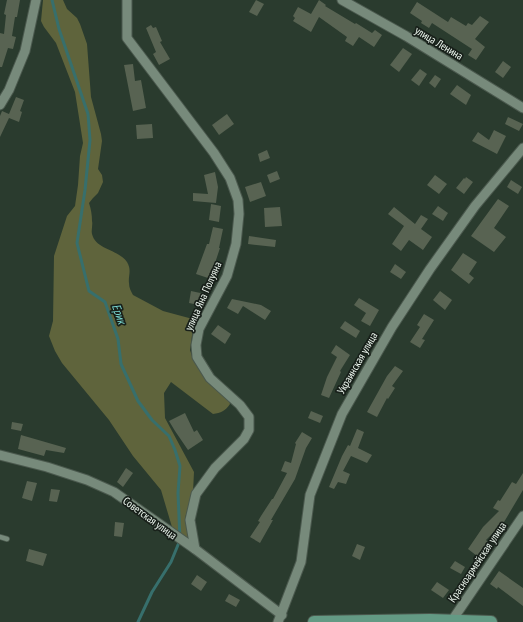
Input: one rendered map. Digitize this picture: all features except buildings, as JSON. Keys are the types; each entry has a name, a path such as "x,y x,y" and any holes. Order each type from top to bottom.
{"street":[{"path":"0,105 9,90 25,51 36,0"},
{"name":"улица Яна Полуяна","path":"127,0 128,38 214,153 230,178 238,200 239,214 236,244 227,276 199,329 196,345 197,357 210,378 240,405 249,417 249,430 244,438 215,468 196,494 190,520 195,549"},
{"name":"улица Ленина","path":"342,0 406,36 523,108"},
{"name":"Украинская улица","path":"280,618 301,562 310,495 342,414 392,327 430,269 475,206 523,148"},
{"name":"Советская улица","path":"0,455 47,466 87,480 114,492 195,549 280,618"},
{"name":"Красноармейская улица","path":"452,621 523,516"},
{"path":"314,622 491,622"}],"lane":[{"path":"0,537 7,539"}],"green space":[{"path":"43,0 63,0 67,9 77,18 87,44 91,97 102,141 98,169 102,175 103,182 98,193 89,203 92,216 92,234 94,239 102,246 118,254 127,262 130,270 129,286 133,295 163,311 189,318 194,321 190,350 192,356 210,384 228,397 230,404 223,411 213,414 171,382 164,393 165,418 194,472 193,492 185,518 189,542 172,527 161,490 133,456 109,420 62,363 49,336 53,321 54,256 67,216 75,206 80,156 83,143 75,92 56,43 41,21"}],"waterway":[{"name":"Ерик","path":"52,0 59,29 88,114 90,140 85,190 77,243 89,291 105,302 118,339 121,364 138,401 152,420 169,436 180,466 178,493 180,540 171,562 152,592 138,622"}]}
